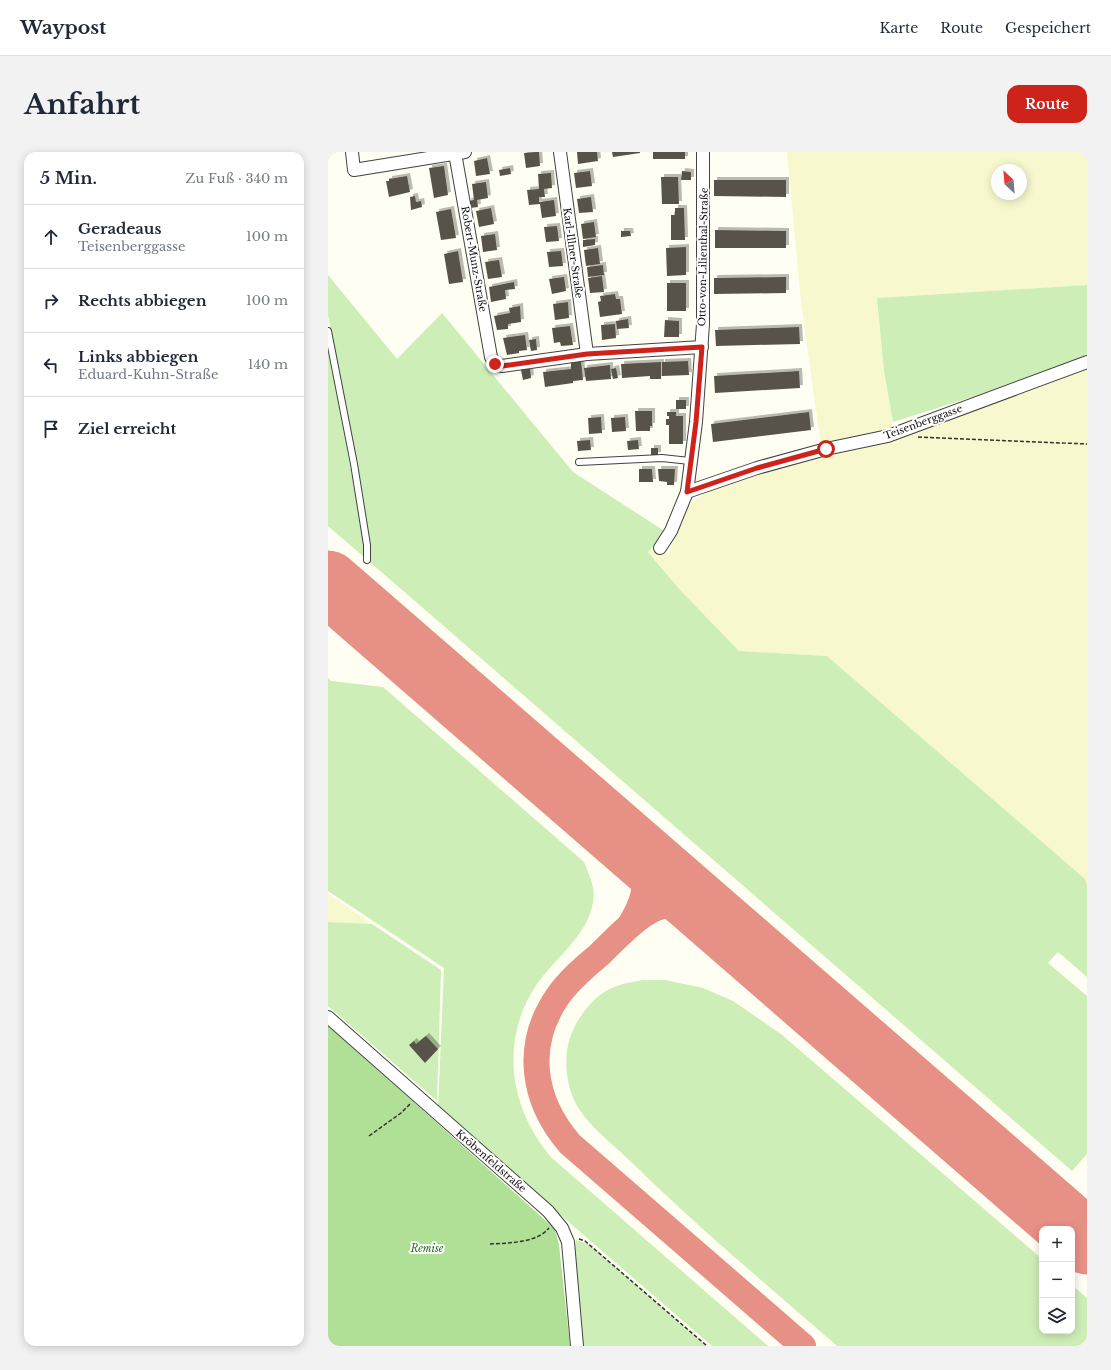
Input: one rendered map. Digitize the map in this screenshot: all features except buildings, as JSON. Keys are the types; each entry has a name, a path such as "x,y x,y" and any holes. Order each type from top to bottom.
{"street":[{"path":"352,152 354,170 460,153"},
{"name":"Karl-Illner-Straße","path":"560,152 587,354"},
{"name":"Otto-von-Lilienthal-Straße","path":"660,548 671,531 687,492 696,422 702,347 703,152"},
{"name":"Robert-Munz-Straße","path":"460,153 491,357 495,364 502,366 587,354"},
{"path":"587,354 702,347"},
{"name":"Teisenberggasse","path":"687,492 757,468 826,449 888,436 1087,362"},
{"name":"Kröbenfeldstraße","path":"328,1017 548,1211 556,1221 568,1242 577,1346"}],"lane":[{"path":"328,331 354,464 367,545 367,560"},
{"path":"579,462 662,458 690,461"}],"path":[{"path":"912,437 1087,444"},
{"path":"369,1136 401,1113 418,1097"},
{"path":"490,1244 518,1242 544,1234 556,1221"},
{"path":"565,1236 585,1241 707,1346"}],"green space":[{"path":"787,152 1087,152 1087,285 877,298 884,371 893,422 891,430 821,446 801,302"},
{"path":"328,275 397,359 442,313 573,472 666,532 648,552 681,591 739,651 827,656 1085,879 1087,885 1087,977 1058,952 1048,963 1087,996 1087,1154 1072,1171 371,563 371,547 358,466 328,315"},
{"path":"1087,285 1087,357 1001,388 893,422 884,371 877,298"},
{"path":"328,347 362,530 364,557 328,526"},
{"path":"1087,364 1087,885 1085,879 827,656 739,651 681,591 648,551 655,546 668,554 684,511 694,500 722,483 877,441"},
{"path":"328,678 331,681 383,687 584,862 592,882 594,892 590,914 585,926 578,936 537,984 525,1006 517,1028 514,1050 514,1073 518,1096 526,1118 537,1138 552,1158 768,1346 712,1346 438,1109 444,968 328,891"},
{"path":"328,894 372,924 328,922"},
{"path":"328,922 372,924 441,970 437,1101 328,1006"},
{"path":"643,980 665,980 703,988 733,1001 781,1034 1039,1256 1039,1334 1075,1334 1075,1288 1087,1298 1087,1346 837,1346 730,1254 652,1182 591,1124 574,1100 568,1080 566,1059 567,1048 574,1028 592,1002 599,996 613,987"},
{"name":"Remise","path":"328,1025 555,1229 559,1245 570,1346 328,1346"},
{"path":"576,1240 588,1244 706,1346 582,1346 573,1258"}],"taxiway":[{"path":"630,925 644,894 641,868 631,846"},
{"path":"703,909 669,905 656,908 647,913 629,926 567,985 558,996 547,1015 540,1034 537,1053 537,1072 541,1091 547,1109 557,1127 570,1144 803,1346"}],"runway":[{"path":"328,583 1087,1242"}],"route":[{"path":"495,364 502,366 587,354 702,347 696,422 687,492 757,468 826,449"}]}
